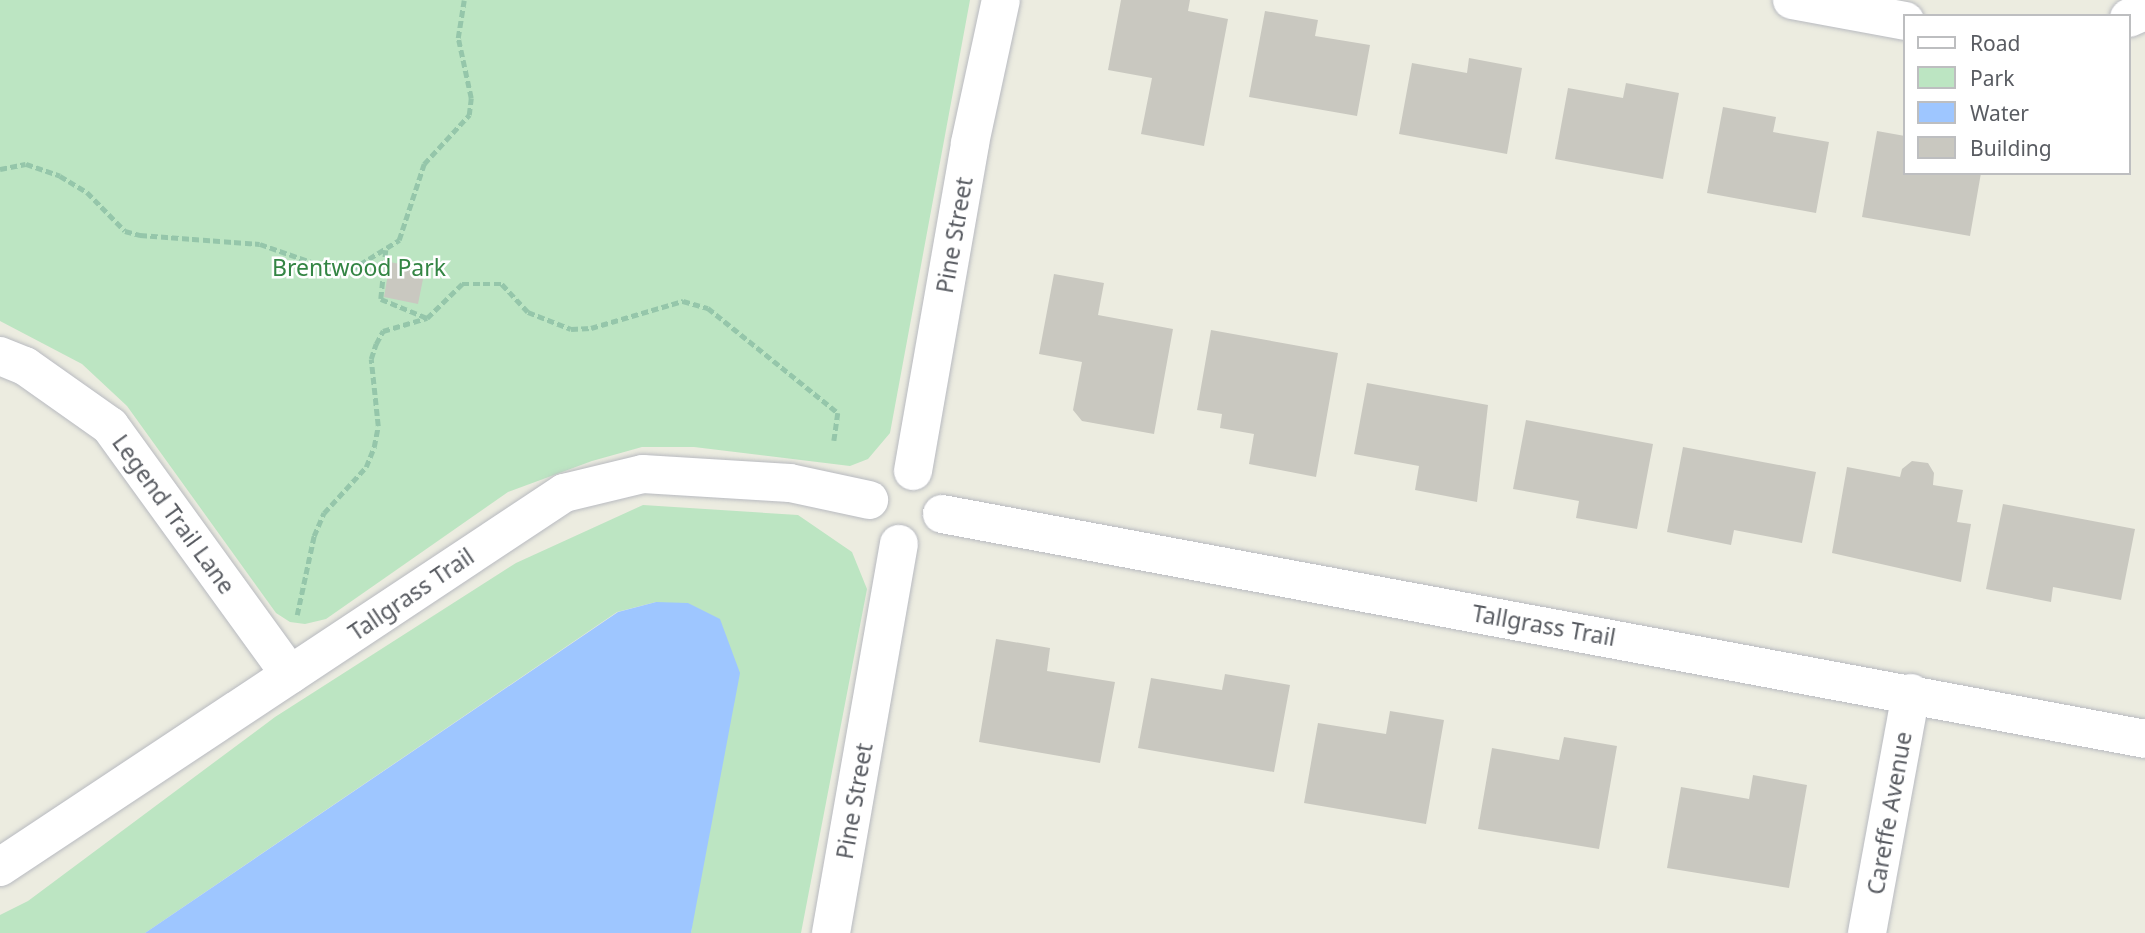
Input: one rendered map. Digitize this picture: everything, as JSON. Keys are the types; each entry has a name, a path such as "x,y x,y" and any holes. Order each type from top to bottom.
{"street":[{"name":"Pine Street","path":"913,471 970,143 1001,0"},
{"path":"1792,0 1904,21"},
{"name":"Legend Trail Lane","path":"0,356 25,366 110,426 290,675"},
{"path":"913,471 938,489 942,514 938,525 922,541 899,544 879,533 869,512 869,500 882,478 913,471"},
{"name":"Tallgrass Trail","path":"0,867 564,493 643,474 790,483 869,500"},
{"name":"Tallgrass Trail","path":"942,514 1911,693 2145,739"},
{"name":"Pine Street","path":"831,933 899,544"},
{"name":"Careffe Avenue","path":"1867,933 1911,693"}],"path":[{"path":"0,169 26,164 60,176 87,192 125,231 157,239 260,244 331,269 351,270 386,249 405,229 424,164 468,115 471,98 458,38 464,0"},
{"path":"386,249 381,299 427,318"},
{"path":"290,675 298,609 314,536 324,513 366,467 374,447 379,426 371,359 376,344 383,331 427,318 462,284 477,281 502,284 528,312 571,329 592,328 683,300 692,302 729,321 838,413 834,441"}],"green space":[{"name":"Brentwood Park","path":"0,0 970,0 890,433 868,459 850,466 694,447 642,447 592,461 508,492 326,619 305,624 290,622 276,613 127,406 82,364 0,321"},
{"path":"643,505 798,515 852,552 867,589 801,933 691,933 694,908 656,602 617,612 145,933 0,933 0,915 28,901 275,717 516,563"}],"water":[{"path":"656,602 688,603 720,619 740,673 691,933 145,933 618,612"}],"building":[{"path":"1121,0 1190,0 1188,11 1228,19 1204,146 1141,134 1152,78 1108,70"},
{"path":"1265,11 1318,20 1315,36 1370,45 1357,116 1249,97"},
{"path":"1469,58 1522,68 1507,154 1399,134 1412,63 1467,73"},
{"path":"1626,83 1679,93 1663,179 1555,159 1568,88 1623,98"},
{"path":"1723,107 1776,117 1773,132 1829,142 1816,213 1707,193"},
{"path":"1877,131 1904,136 1904,175 1981,175 1970,236 1862,217"},
{"path":"390,262 425,269 418,304 384,297"},
{"path":"1054,274 1104,283 1098,315 1173,329 1154,434 1082,421 1073,410 1082,362 1039,354"},
{"path":"1211,330 1338,353 1316,477 1249,464 1254,434 1220,428 1222,414 1197,410"},
{"path":"1367,383 1488,405 1477,502 1415,490 1419,466 1354,454"},
{"path":"1526,420 1653,444 1637,529 1576,518 1579,501 1513,489"},
{"path":"1683,447 1816,472 1802,543 1734,530 1731,545 1667,532"},
{"path":"1912,461 1928,463 1934,473 1933,485 1963,490 1957,522 1971,524 1961,582 1832,553 1847,467 1900,477 1902,469"},
{"path":"2003,504 2135,529 2121,600 2053,587 2051,602 1986,589"},
{"path":"996,639 1050,648 1047,671 1115,682 1100,763 979,742"},
{"path":"1225,674 1290,685 1274,772 1138,748 1151,678 1222,690"},
{"path":"1390,711 1444,720 1426,824 1304,803 1318,723 1386,734"},
{"path":"1564,737 1617,746 1599,849 1478,829 1492,748 1559,760"},
{"path":"1753,775 1807,785 1789,888 1667,868 1681,787 1749,799"}]}
